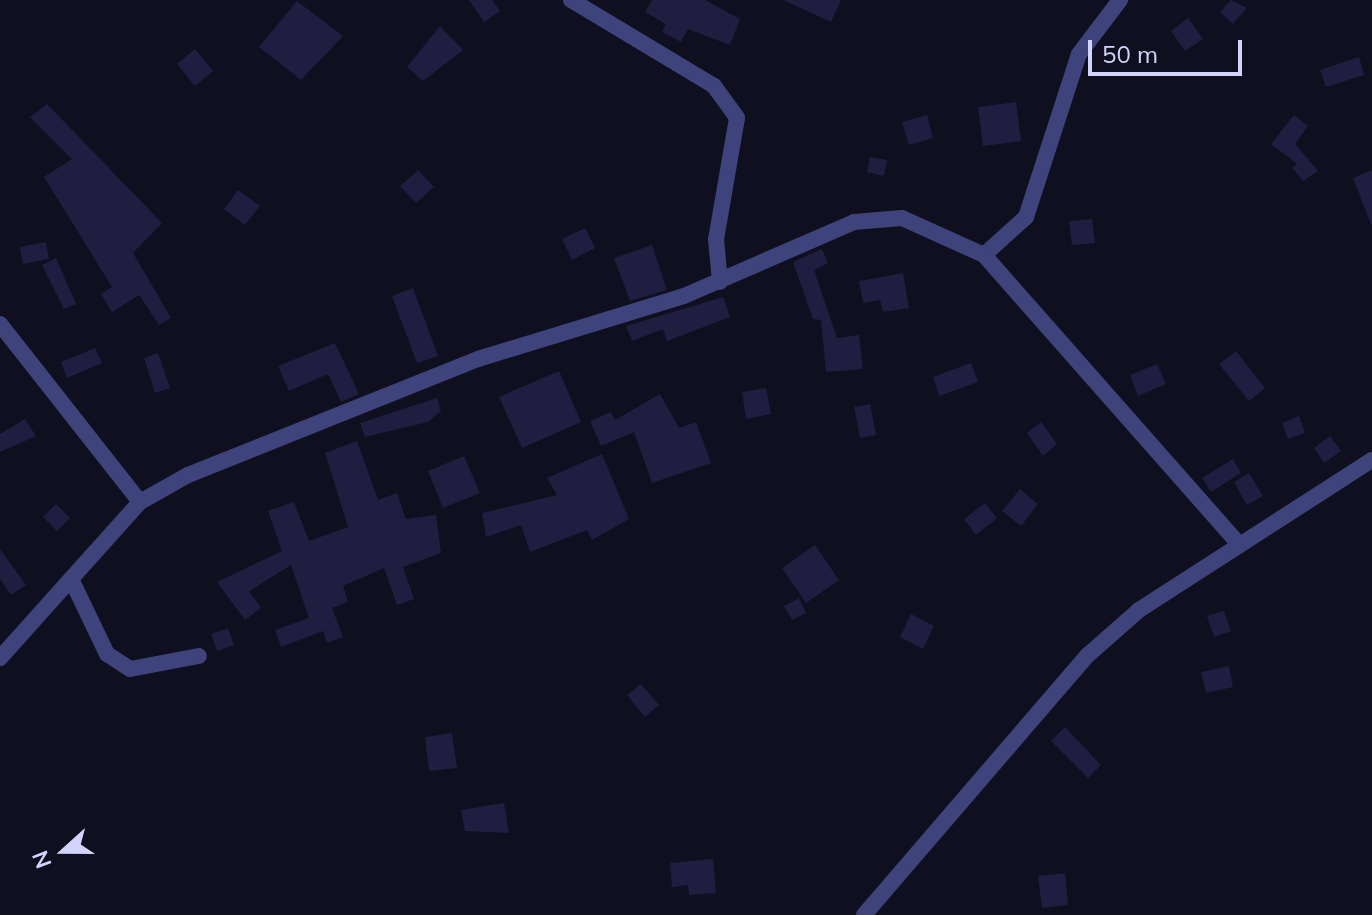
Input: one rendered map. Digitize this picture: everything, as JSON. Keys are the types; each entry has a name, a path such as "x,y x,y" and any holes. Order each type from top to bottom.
{"street":[{"path":"571,0 714,86 737,118 716,239 720,282"},
{"path":"984,255 1026,217 1079,54 1120,0"},
{"path":"0,658 72,581 87,555 140,502 188,475 478,359 720,282 854,222 902,218 984,255 1239,544"},
{"path":"0,324 140,502"},
{"path":"864,915 1088,655 1139,610 1372,460"},
{"path":"72,581 107,654 130,669 199,656"}],"building":[{"path":"469,0 492,0 500,11 484,22"},
{"path":"652,0 705,0 740,19 730,45 688,29 681,42 662,32 666,24 645,12"},
{"path":"783,0 841,0 831,22"},
{"path":"1231,0 1247,8 1233,24 1220,12"},
{"path":"297,1 343,36 301,80 259,47"},
{"path":"1188,18 1203,39 1185,51 1171,31"},
{"path":"440,26 463,50 423,81 407,67"},
{"path":"195,49 213,71 195,86 177,64"},
{"path":"1359,57 1364,75 1326,87 1320,70"},
{"path":"1016,102 1021,141 983,146 978,107"},
{"path":"47,104 162,223 133,253 171,318 159,325 139,295 112,312 101,294 112,287 44,177 72,159 30,117"},
{"path":"927,115 933,138 909,145 902,122"},
{"path":"1294,115 1308,126 1295,144 1318,171 1303,181 1292,168 1297,164 1271,144"},
{"path":"870,157 887,160 884,176 867,172"},
{"path":"418,170 434,187 416,203 400,186"},
{"path":"1372,170 1372,224 1371,224 1353,178"},
{"path":"238,190 260,206 245,225 224,209"},
{"path":"1092,219 1095,243 1072,245 1069,221"},
{"path":"585,228 595,248 572,260 562,239"},
{"path":"46,242 49,259 23,264 20,247"},
{"path":"652,245 667,290 630,301 614,258"},
{"path":"822,249 828,263 814,270 837,338 859,335 863,369 826,372 821,320 813,319 793,262"},
{"path":"56,258 76,304 64,309 42,265"},
{"path":"903,273 909,308 883,312 880,300 863,303 859,281"},
{"path":"413,288 438,356 417,363 392,296"},
{"path":"723,297 730,317 667,341 663,329 632,341 626,326"},
{"path":"335,343 359,394 341,402 328,374 289,391 278,366"},
{"path":"95,348 102,363 67,378 61,362"},
{"path":"1236,351 1265,388 1249,401 1219,364"},
{"path":"158,353 170,388 155,393 144,358"},
{"path":"971,363 978,382 939,396 933,377"},
{"path":"1157,364 1166,384 1138,396 1130,375"},
{"path":"559,371 581,422 522,448 499,397"},
{"path":"766,388 771,414 746,419 742,392"},
{"path":"660,394 679,428 696,422 711,463 652,483 634,432 601,446 590,421 611,412 615,420"},
{"path":"437,398 441,411 428,422 365,437 360,423"},
{"path":"870,404 876,435 860,438 854,407"},
{"path":"1299,416 1305,433 1288,439 1282,423"},
{"path":"25,419 36,436 0,452 0,434"},
{"path":"1041,422 1057,444 1043,456 1027,433"},
{"path":"1330,436 1341,451 1324,463 1314,448"},
{"path":"357,441 378,500 397,493 406,519 436,515 441,553 403,567 414,599 397,605 384,568 343,586 348,602 332,608 343,637 327,643 323,631 281,647 275,630 309,618 291,565 249,591 261,608 245,620 217,582 282,551 268,511 294,502 309,541 348,527 325,453"},
{"path":"602,454 629,519 592,540 587,530 530,552 521,525 486,537 482,513 557,495 547,478"},
{"path":"464,456 480,493 443,508 428,471"},
{"path":"1233,459 1241,473 1211,492 1202,478"},
{"path":"1249,473 1263,496 1247,505 1234,482"},
{"path":"1020,489 1038,504 1021,526 1002,511"},
{"path":"985,503 997,518 976,535 964,519"},
{"path":"56,504 70,518 57,531 43,517"},
{"path":"815,545 839,580 806,603 782,568"},
{"path":"0,549 26,585 11,595 0,579"},
{"path":"799,598 806,613 792,620 784,606"},
{"path":"1224,611 1231,631 1214,637 1207,616"},
{"path":"911,614 934,626 923,649 900,637"},
{"path":"228,628 234,645 217,651 211,634"},
{"path":"1229,666 1233,687 1206,693 1201,672"},
{"path":"641,684 659,705 645,717 627,695"},
{"path":"1065,727 1101,765 1088,778 1051,741"},
{"path":"452,733 457,768 429,771 425,737"},
{"path":"504,803 509,833 465,831 461,810"},
{"path":"713,859 716,893 689,895 688,885 672,887 670,863"},
{"path":"1065,873 1068,905 1042,908 1038,876"}]}
